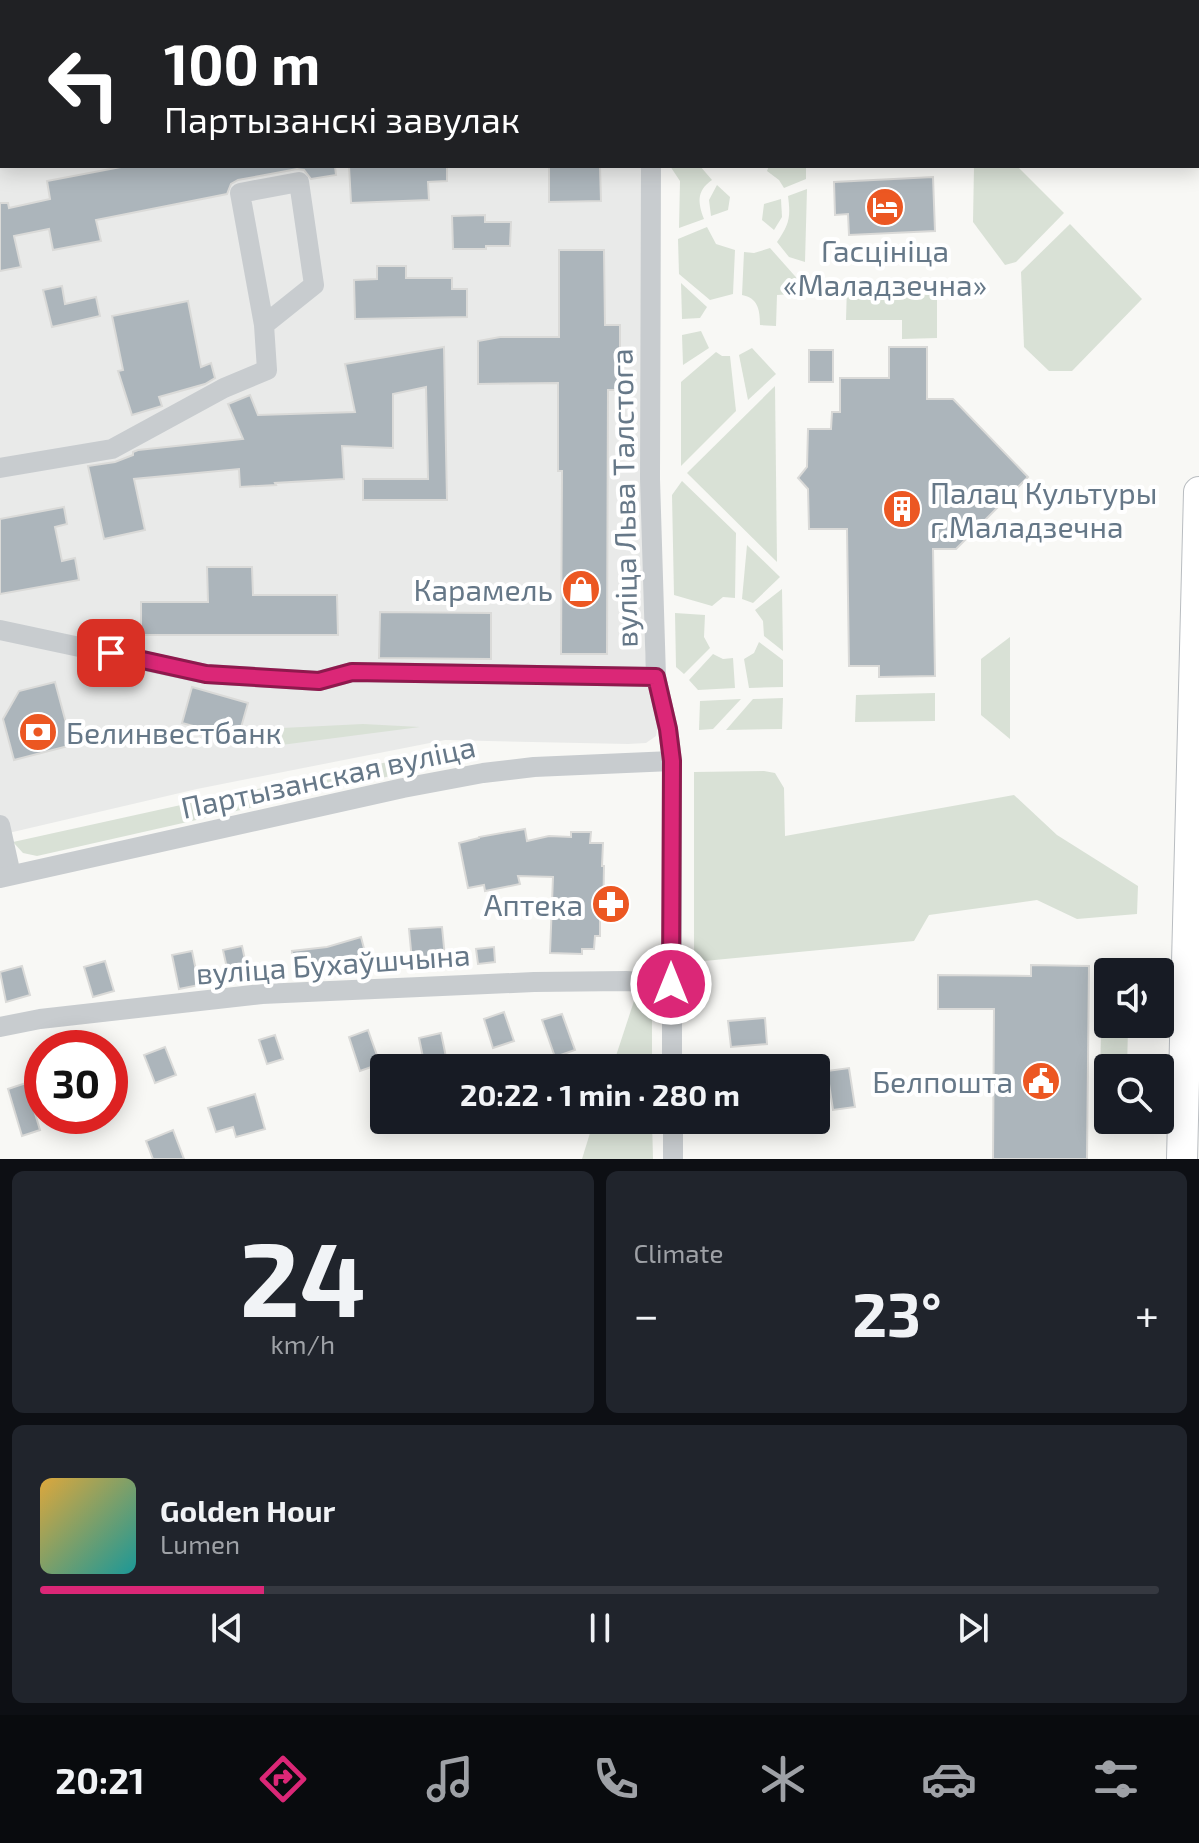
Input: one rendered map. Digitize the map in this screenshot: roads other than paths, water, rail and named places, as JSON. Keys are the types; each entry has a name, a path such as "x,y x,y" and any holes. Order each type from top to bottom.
{"main road":[{"path":"1182,1159 1199,492"}],"street":[{"name":"вуліца Льва Талстога","path":"651,168 650,479 656,677 672,761 672,1054"},
{"path":"0,468 112,449 224,388 267,370 264,325 240,193 299,182 314,285 264,325"},
{"path":"0,630 206,674 319,681 352,672 656,677"},
{"name":"Партызанская вуліца","path":"6,877 388,791 483,773 534,767 672,761"},
{"path":"0,825 6,877"},
{"name":"вуліца Бухаўшчына","path":"0,1027 40,1019 262,994 534,982 671,984"},
{"path":"673,1134 673,1159"}],"place":[{"name":"Гасцініца «Маладзечна»","path":"885,207"},
{"name":"Палац Культуры г.Маладзечна","path":"902,509"},
{"name":"Карамель","path":"581,589"},
{"name":"Белинвестбанк","path":"38,732"},
{"name":"Аптека","path":"611,904"},
{"name":"Белпошта","path":"1041,1081"}]}
